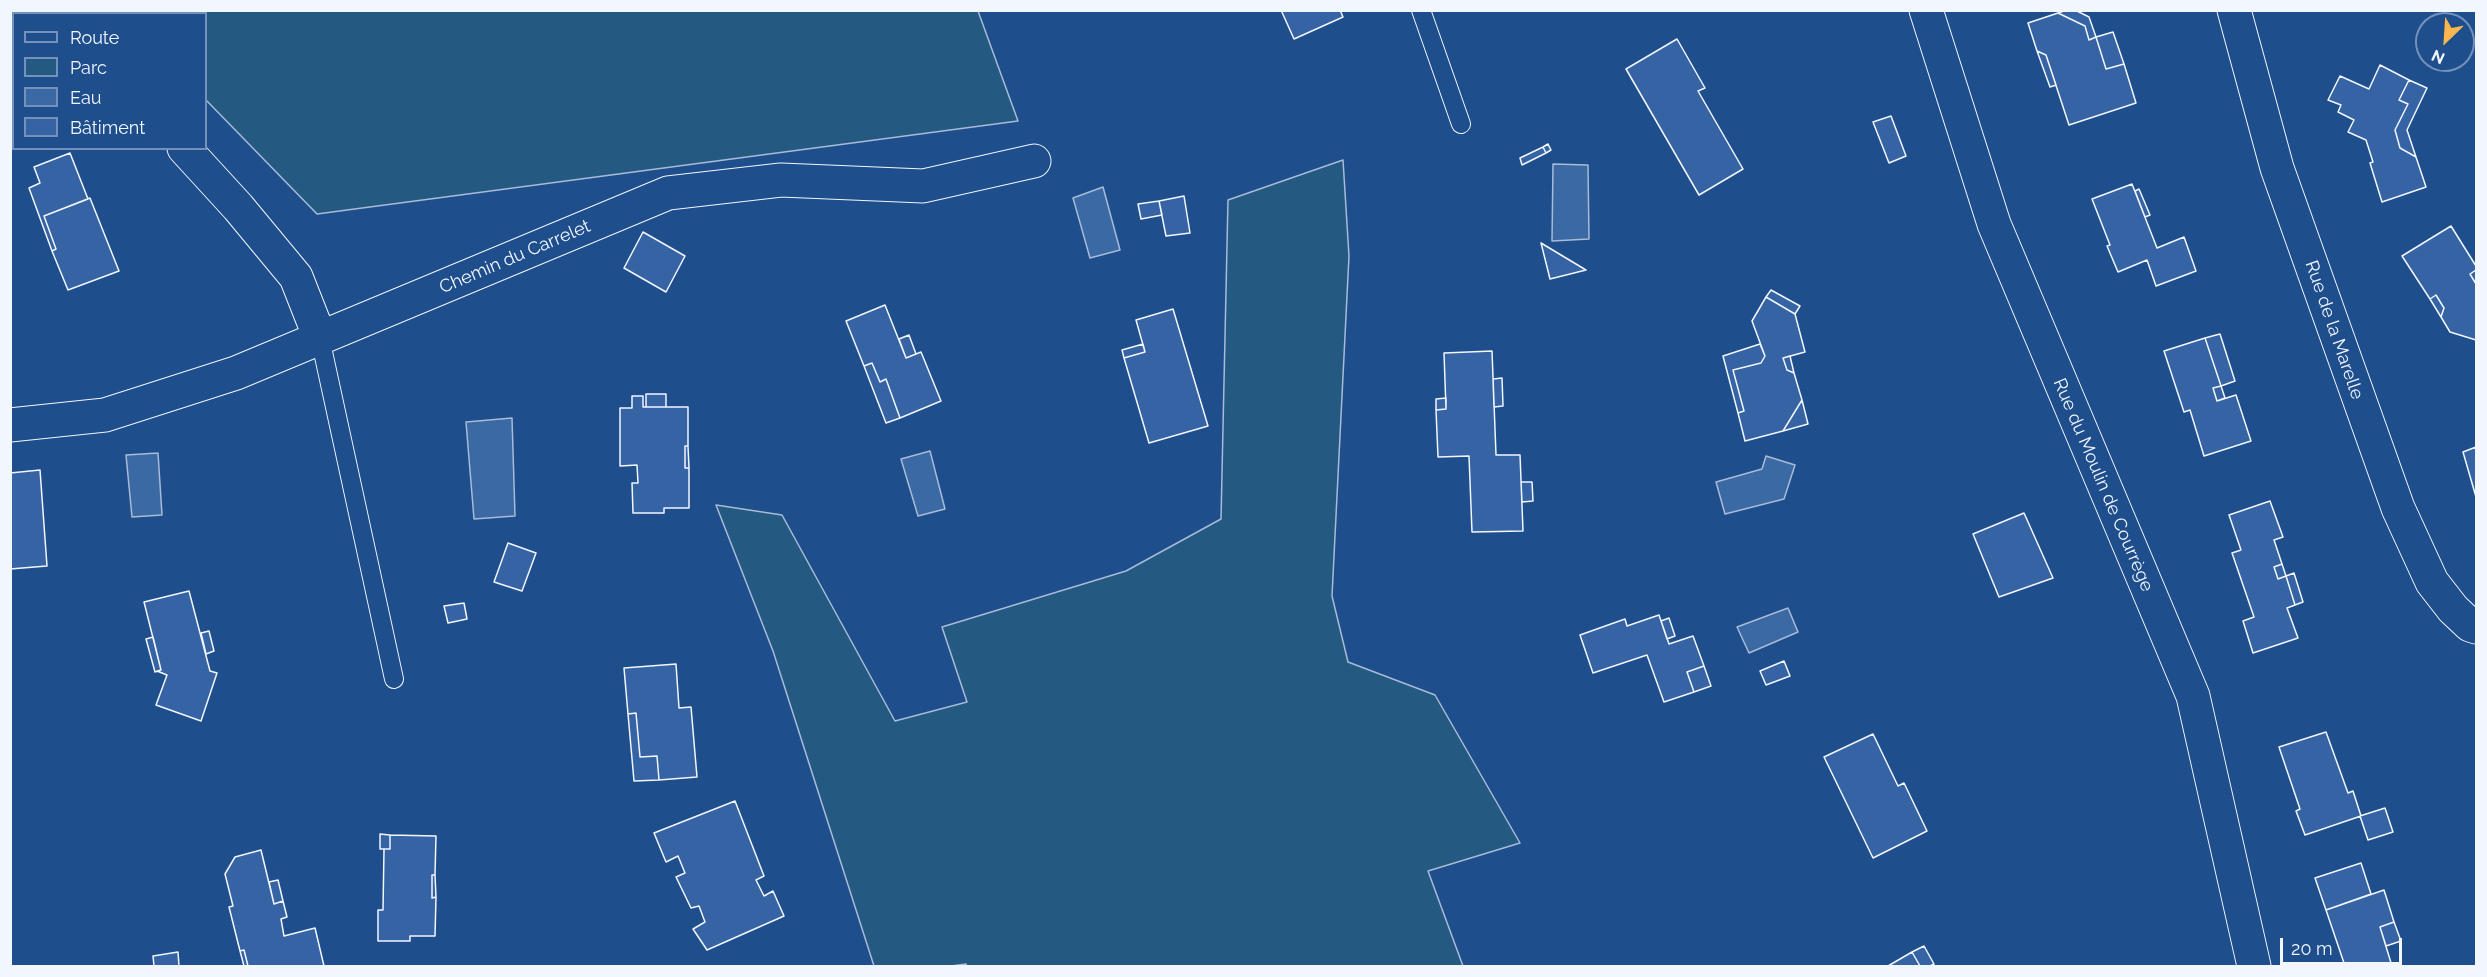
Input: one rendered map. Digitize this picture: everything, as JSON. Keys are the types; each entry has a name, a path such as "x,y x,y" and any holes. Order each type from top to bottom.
{"street":[{"name":"Rue du Moulin de Courrège","path":"1926,10 1994,224 2193,696 2254,966"},
{"name":"Rue de la Marelle","path":"2234,10 2277,168 2398,508 2432,582 2453,609 2470,625 2476,627"},
{"path":"186,150 238,207 296,277 320,338"},
{"name":"Chemin du Carrelet","path":"10,425 105,415 236,373 668,193 781,180 923,186 1034,161"}],"lane":[{"path":"1421,10 1461,124"},
{"path":"320,338 394,679"}],"green space":[{"path":"978,11 1018,121 317,214 207,101 207,12 138,12"},
{"path":"1343,160 1349,256 1332,596 1348,662 1435,695 1520,843 1428,871 1463,966 967,966 966,964 874,966 773,651 716,505 782,515 895,721 967,702 942,627 1126,571 1221,519 1228,200"}],"water":[{"path":"1553,164 1588,165 1589,239 1552,241"},
{"path":"1103,187 1120,250 1090,258 1073,198"},
{"path":"512,418 515,516 474,519 466,422"},
{"path":"930,451 945,509 918,516 901,459"},
{"path":"158,453 162,515 132,517 126,455"},
{"path":"1766,456 1795,465 1784,499 1725,514 1716,482 1762,469"},
{"path":"1788,608 1798,632 1749,653 1737,627"}],"building":[{"path":"10,10 16,10 16,12 12,12 12,88 10,88"},
{"path":"1281,10 1340,10 1343,17 1294,39"},
{"path":"2075,10 2089,17 2096,37 2089,40 2085,26 2058,13"},
{"path":"2058,13 2085,26 2089,40 2096,37 2106,69 2124,64 2136,103 2069,125 2046,55 2037,51 2028,23"},
{"path":"2113,32 2124,64 2106,69 2096,37"},
{"path":"1677,39 1705,88 1698,91 1743,169 1699,195 1626,69"},
{"path":"2037,51 2046,55 2056,85 2050,87"},
{"path":"2380,65 2409,80 2399,100 2408,104 2395,130 2400,148 2416,157 2426,187 2382,202 2370,163 2373,162 2366,140 2348,132 2354,120 2338,112 2341,105 2328,100 2340,76 2369,89"},
{"path":"2409,80 2427,88 2407,130 2416,157 2400,148 2395,130 2408,104 2399,100"},
{"path":"1891,116 1906,156 1889,163 1873,122"},
{"path":"1548,144 1551,150 1546,153 1543,147"},
{"path":"1543,147 1546,153 1522,165 1520,158"},
{"path":"70,153 88,199 44,216 56,249 52,251 29,188 40,183 34,167"},
{"path":"2132,184 2157,248 2184,237 2196,271 2156,286 2147,260 2118,272 2092,199"},
{"path":"2139,189 2150,215 2145,217 2135,191"},
{"path":"1184,196 1190,233 1166,236 1159,201"},
{"path":"90,198 119,271 68,290 52,251 56,249 44,216"},
{"path":"1159,201 1162,215 1141,219 1138,204"},
{"path":"2451,226 2476,266 2476,270 2470,274 2476,284 2476,340 2450,332 2441,317 2444,308 2436,295 2430,299 2402,256"},
{"path":"643,232 685,256 666,292 624,268"},
{"path":"1541,243 1586,270 1550,279"},
{"path":"2476,270 2476,284 2470,274"},
{"path":"1771,290 1800,306 1795,314 1766,297"},
{"path":"2436,295 2444,308 2441,317 2430,299"},
{"path":"1766,297 1795,314 1805,352 1783,358 1787,370 1794,373 1802,400 1783,431 1745,441 1738,413 1744,411 1733,370 1761,363 1765,356 1752,321"},
{"path":"885,305 906,358 921,352 941,401 900,418 886,379 880,382 872,363 864,366 846,321"},
{"path":"1173,309 1208,426 1149,443 1124,358 1145,352 1136,320"},
{"path":"2220,334 2235,381 2221,386 2205,338"},
{"path":"909,335 916,354 906,358 899,339"},
{"path":"2205,338 2221,386 2213,388 2217,401 2236,395 2251,441 2204,456 2190,410 2184,412 2164,351"},
{"path":"1143,344 1145,352 1124,358 1122,350"},
{"path":"1760,344 1765,356 1761,363 1733,370 1744,411 1738,413 1723,356"},
{"path":"1492,351 1496,455 1520,455 1523,531 1472,532 1469,456 1438,457 1436,410 1446,409 1444,353"},
{"path":"1790,356 1794,373 1787,370 1783,358"},
{"path":"872,363 880,382 886,379 900,418 886,423 864,366"},
{"path":"1502,378 1503,406 1494,407 1493,379"},
{"path":"2221,386 2225,398 2217,401 2213,388"},
{"path":"646,394 666,394 666,407 646,407"},
{"path":"632,396 643,396 643,407 688,407 688,446 685,446 685,468 689,468 689,508 664,508 664,513 633,513 632,483 638,483 637,465 620,466 620,408 632,408"},
{"path":"1446,398 1446,409 1436,410 1436,399"},
{"path":"1802,400 1808,424 1783,431"},
{"path":"685,446 688,446 689,468 685,468"},
{"path":"2476,447 2476,497 2463,452"},
{"path":"40,470 47,566 10,569 10,473"},
{"path":"1521,482 1532,482 1533,501 1522,502"},
{"path":"2270,501 2283,537 2274,540 2282,564 2274,567 2278,579 2286,576 2295,605 2287,608 2298,638 2253,653 2243,621 2254,617 2232,553 2241,550 2229,515"},
{"path":"2024,513 2053,578 1999,597 1973,534"},
{"path":"508,543 536,553 522,591 494,582"},
{"path":"2282,564 2286,576 2278,579 2274,567"},
{"path":"2294,573 2303,602 2295,605 2286,576"},
{"path":"189,591 210,671 217,673 201,721 156,705 167,675 157,671 161,670 144,602"},
{"path":"464,603 467,619 448,623 444,606"},
{"path":"1659,615 1669,644 1693,636 1704,666 1687,672 1694,692 1664,702 1647,655 1593,673 1580,635 1625,619 1627,626"},
{"path":"1669,618 1675,636 1667,639 1661,621"},
{"path":"209,631 214,651 206,654 201,633"},
{"path":"153,637 161,670 155,672 146,639"},
{"path":"1784,661 1790,676 1766,685 1760,671"},
{"path":"676,664 679,708 691,707 697,777 659,780 657,756 640,757 636,713 628,714 624,668"},
{"path":"1704,666 1711,686 1694,692 1687,672"},
{"path":"636,713 640,757 657,756 659,780 634,781 628,714"},
{"path":"2326,732 2348,793 2353,791 2361,816 2305,835 2296,811 2300,809 2279,747"},
{"path":"1873,734 1898,786 1904,783 1927,831 1873,858 1824,757"},
{"path":"735,801 764,876 756,880 764,896 773,891 784,916 707,950 693,929 705,922 699,906 691,908 676,877 685,873 678,856 666,862 654,833"},
{"path":"2385,808 2393,832 2368,840 2360,816"},
{"path":"380,834 390,835 390,849 380,849"},
{"path":"390,835 436,836 435,875 432,875 432,898 436,897 435,936 410,936 410,941 378,941 378,910 383,910 384,849 390,849"},
{"path":"261,850 274,904 283,901 287,917 281,919 284,936 315,928 324,966 248,966 244,950 240,951 229,907 233,906 225,874 235,857"},
{"path":"2361,863 2371,894 2326,910 2315,878"},
{"path":"432,875 435,875 436,897 432,898"},
{"path":"278,880 283,901 274,904 269,882"},
{"path":"2384,890 2394,922 2380,927 2392,966 2345,966 2326,910"},
{"path":"2394,922 2401,941 2386,946 2380,927"},
{"path":"1924,946 1934,964 1930,966 1920,966 1912,952"},
{"path":"244,950 248,966 244,966 240,951"},
{"path":"178,952 179,966 154,966 153,956"},
{"path":"1912,952 1920,966 1888,966"}]}
